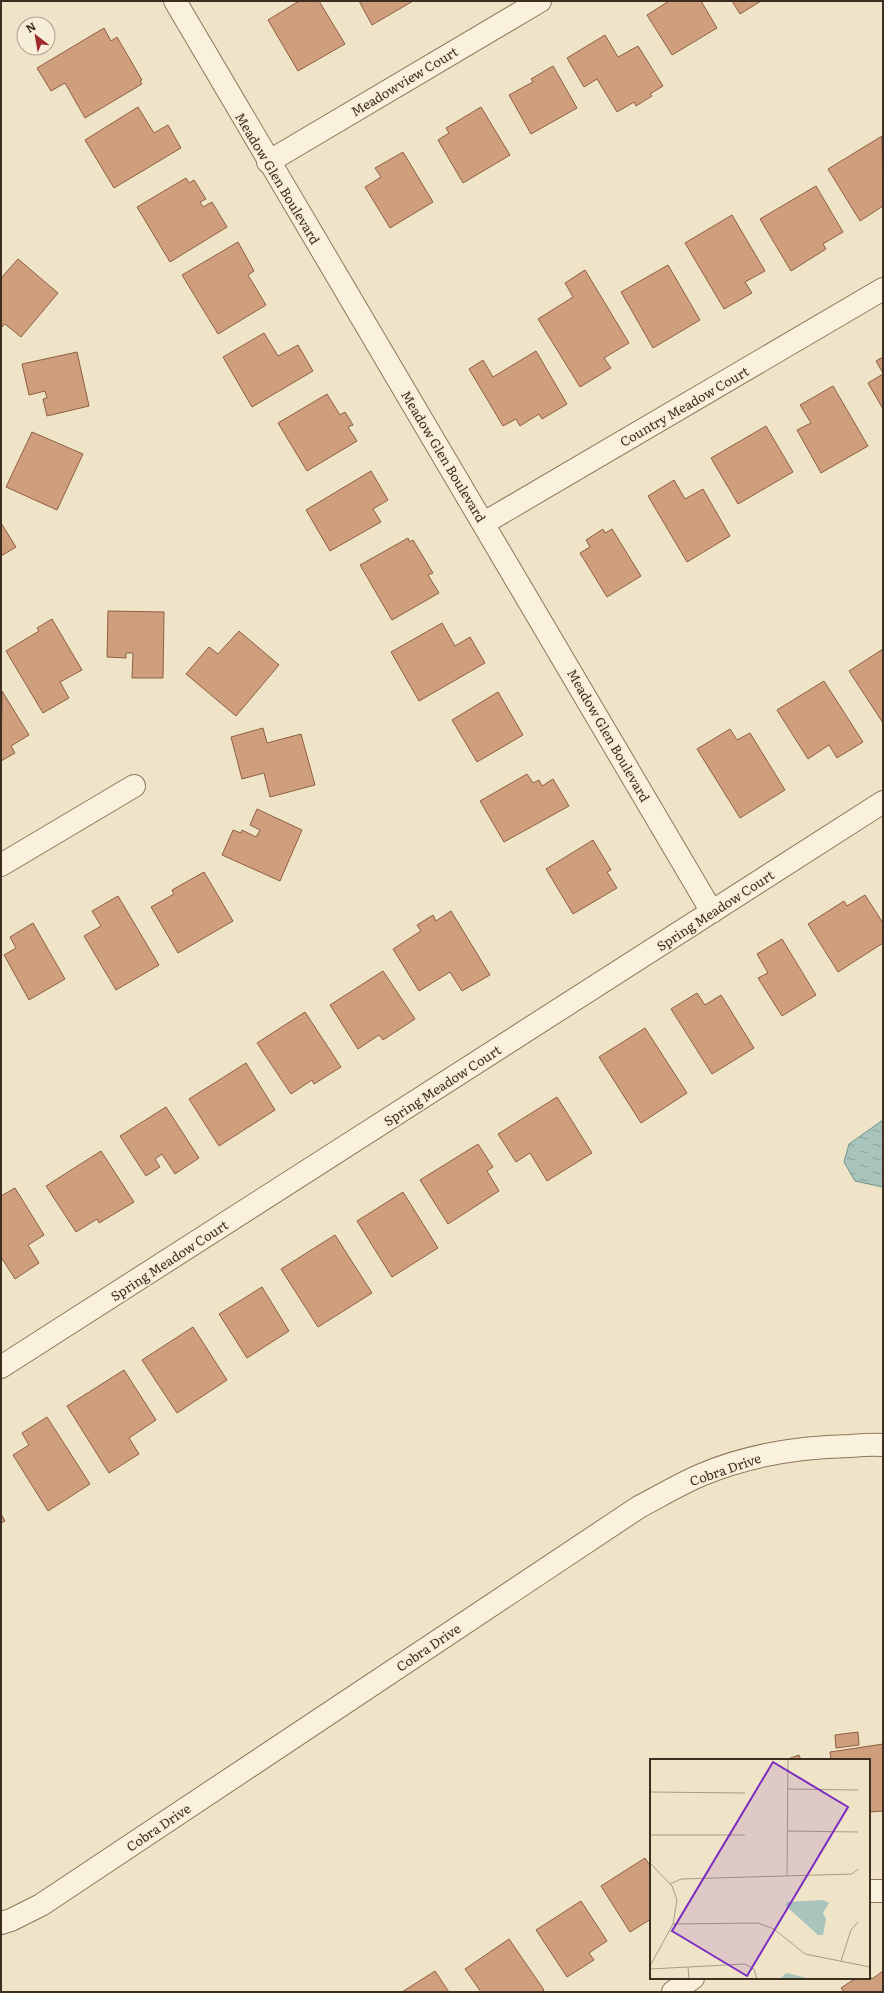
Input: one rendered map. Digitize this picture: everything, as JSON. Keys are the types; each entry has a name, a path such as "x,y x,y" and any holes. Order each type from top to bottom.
{"street":[{"name":"Meadow Glen Boulevard","path":"175,1 268,162 484,523 712,912"},
{"name":"Meadowview Court","path":"268,162 540,1"},
{"name":"Country Meadow Court","path":"484,523 883,289"},
{"path":"1,865 134,786"},
{"name":"Spring Meadow Court","path":"1,1367 883,802"},
{"name":"Cobra Drive","path":"1,1923 11,1920 41,1905 639,1507 673,1488 702,1474 738,1462 780,1452 836,1446 883,1445"},
{"path":"870,1891 883,1891"},
{"path":"672,1992 692,1979"}],"water":[{"path":"883,1120 883,1187 855,1181 844,1162 849,1144"}],"building":[{"path":"299,1 319,1 345,44 298,71 268,20"},
{"path":"359,1 413,1 372,25"},
{"path":"669,1 701,1 717,28 672,55 647,15"},
{"path":"732,1 761,1 740,14"},
{"path":"104,28 111,41 117,37 142,80 140,81 142,84 85,118 65,83 51,91 37,68"},
{"path":"605,35 618,57 638,46 663,86 650,94 652,96 636,106 634,102 617,112 597,79 584,87 567,58"},
{"path":"553,66 577,108 531,134 509,95 533,82 531,79"},
{"path":"138,107 154,133 168,125 181,148 114,188 85,140"},
{"path":"481,107 510,155 463,183 438,140 449,133 446,128"},
{"path":"882,136 883,206 860,221 828,169"},
{"path":"403,152 433,202 390,228 365,187 381,177 375,168"},
{"path":"186,178 189,183 194,180 206,199 200,202 203,207 212,202 227,227 170,262 137,207"},
{"path":"816,186 843,232 823,244 826,249 791,271 760,219"},
{"path":"732,215 765,271 745,282 752,293 724,309 685,243"},
{"path":"238,242 254,271 248,275 266,305 218,334 182,275"},
{"path":"18,259 58,293 21,337 5,324 1,328 1,278"},
{"path":"668,265 700,320 653,348 621,292"},
{"path":"585,270 629,343 604,358 611,368 580,387 538,319 573,297 565,283"},
{"path":"264,333 278,356 298,345 313,371 252,407 223,357"},
{"path":"536,351 567,404 542,419 539,414 520,426 516,419 503,426 469,369 483,360 493,377"},
{"path":"77,352 89,406 47,416 43,399 47,398 45,391 29,395 22,364"},
{"path":"883,357 883,373 876,361"},
{"path":"883,374 883,409 868,383"},
{"path":"833,386 868,446 821,473 797,430 811,423 800,405"},
{"path":"327,394 340,415 345,412 353,425 348,427 357,441 307,471 278,423"},
{"path":"766,426 793,472 738,504 711,458"},
{"path":"32,432 83,454 57,510 6,487"},
{"path":"371,471 388,500 373,509 381,522 330,551 306,510"},
{"path":"674,480 685,499 703,489 730,536 687,562 648,496"},
{"path":"1,523 16,547 1,556"},
{"path":"603,529 605,533 612,529 641,576 607,597 580,553 590,547 586,540"},
{"path":"408,538 410,542 413,540 433,573 428,575 439,593 392,620 360,565"},
{"path":"108,611 164,612 163,678 132,678 133,653 126,653 126,658 107,657"},
{"path":"52,619 82,670 60,682 69,698 43,713 6,651 39,631 37,628"},
{"path":"442,623 455,646 470,637 485,663 419,701 391,652"},
{"path":"239,631 279,665 236,716 186,674 209,647 218,654"},
{"path":"883,649 883,723 849,671"},
{"path":"824,681 863,742 837,758 829,745 808,759 777,710"},
{"path":"2,691 29,735 11,746 15,753 1,761"},
{"path":"498,692 523,735 477,762 452,720"},
{"path":"263,728 267,743 301,734 315,785 270,797 264,773 242,779 231,737"},
{"path":"730,729 737,740 750,733 785,790 740,818 697,749"},
{"path":"527,774 533,783 539,780 542,786 553,779 569,806 504,842 480,801"},
{"path":"257,809 302,830 280,881 222,855 233,830 241,833 242,830 256,837 260,830 250,825"},
{"path":"593,840 611,870 607,872 617,888 573,914 546,869"},
{"path":"204,872 233,921 178,953 151,907 174,894 172,890"},
{"path":"865,895 883,923 883,943 838,972 808,924 844,901 847,906"},
{"path":"118,896 159,965 116,990 84,936 101,926 92,911"},
{"path":"451,911 490,975 462,991 450,972 419,991 393,949 421,931 417,925 433,915 436,921"},
{"path":"33,923 65,979 29,1000 4,955 16,948 10,937"},
{"path":"782,939 816,995 782,1016 758,978 768,973 757,954"},
{"path":"383,971 415,1019 383,1040 379,1035 358,1049 330,1005"},
{"path":"697,993 705,1005 721,995 754,1048 712,1074 671,1009"},
{"path":"305,1012 341,1067 314,1084 312,1080 291,1094 257,1043"},
{"path":"645,1028 687,1093 641,1123 599,1057"},
{"path":"246,1063 275,1110 219,1146 189,1099"},
{"path":"557,1097 592,1153 547,1181 530,1153 516,1162 498,1134"},
{"path":"166,1107 199,1158 175,1174 162,1154 155,1159 160,1167 146,1176 120,1136"},
{"path":"478,1144 493,1167 487,1171 499,1191 448,1224 420,1180"},
{"path":"101,1151 134,1202 99,1223 97,1219 76,1232 46,1186"},
{"path":"15,1188 44,1235 28,1245 39,1263 15,1279 1,1257 1,1196"},
{"path":"403,1192 438,1248 392,1277 357,1221"},
{"path":"335,1235 372,1293 318,1327 281,1269"},
{"path":"262,1287 289,1331 247,1358 219,1314"},
{"path":"193,1327 227,1380 177,1413 142,1360"},
{"path":"124,1370 156,1420 129,1438 139,1454 109,1473 67,1406"},
{"path":"47,1417 90,1484 48,1511 13,1455 29,1445 22,1433"},
{"path":"1,1514 5,1521 1,1523"},
{"path":"858,1732 859,1745 836,1748 835,1735"},
{"path":"883,1744 883,1811 870,1812 870,1759 831,1759 830,1752"},
{"path":"799,1755 801,1759 788,1759"},
{"path":"645,1858 650,1866 650,1920 630,1932 601,1886"},
{"path":"581,1901 607,1941 589,1953 594,1960 567,1977 536,1930"},
{"path":"509,1939 544,1990 541,1992 481,1992 465,1969"},
{"path":"435,1971 449,1992 402,1992"},
{"path":"883,1971 883,1992 844,1992 841,1988 854,1979 870,1979 870,1976 872,1979"}]}
